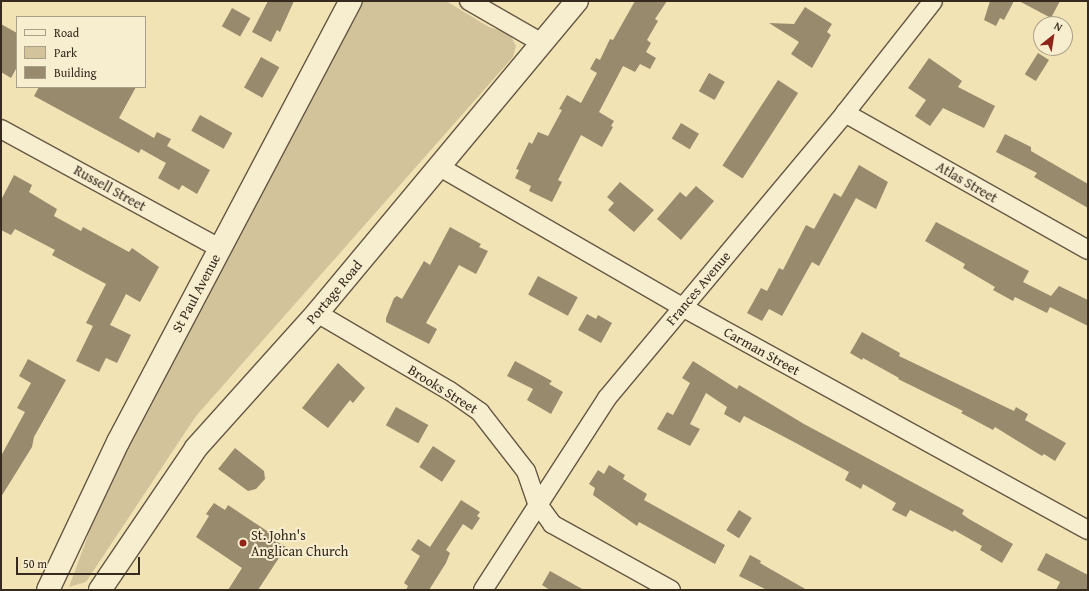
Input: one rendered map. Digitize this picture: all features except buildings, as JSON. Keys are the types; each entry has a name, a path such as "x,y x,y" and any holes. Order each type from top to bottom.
{"street":[{"name":"St Paul Avenue","path":"48,590 118,442 219,248 351,1"},
{"path":"469,1 542,43"},
{"name":"Portage Road","path":"100,590 196,448 317,314 438,166 577,1"},
{"name":"Frances Avenue","path":"483,590 537,502 607,398 845,113 933,1"},
{"name":"Atlas Street","path":"845,113 1088,250"},
{"name":"Russell Street","path":"1,129 219,248"},
{"name":"Carman Street","path":"438,166 682,307 1088,530"},
{"name":"Brooks Street","path":"317,314 450,391 480,412 526,471 537,502 552,524 671,590"}],"green space":[{"path":"364,1 446,1 489,27 510,34 516,46 513,57 196,416 86,582 69,587 107,484"}],"place":[{"name":"St. John's Anglican Church","path":"243,543"}]}
